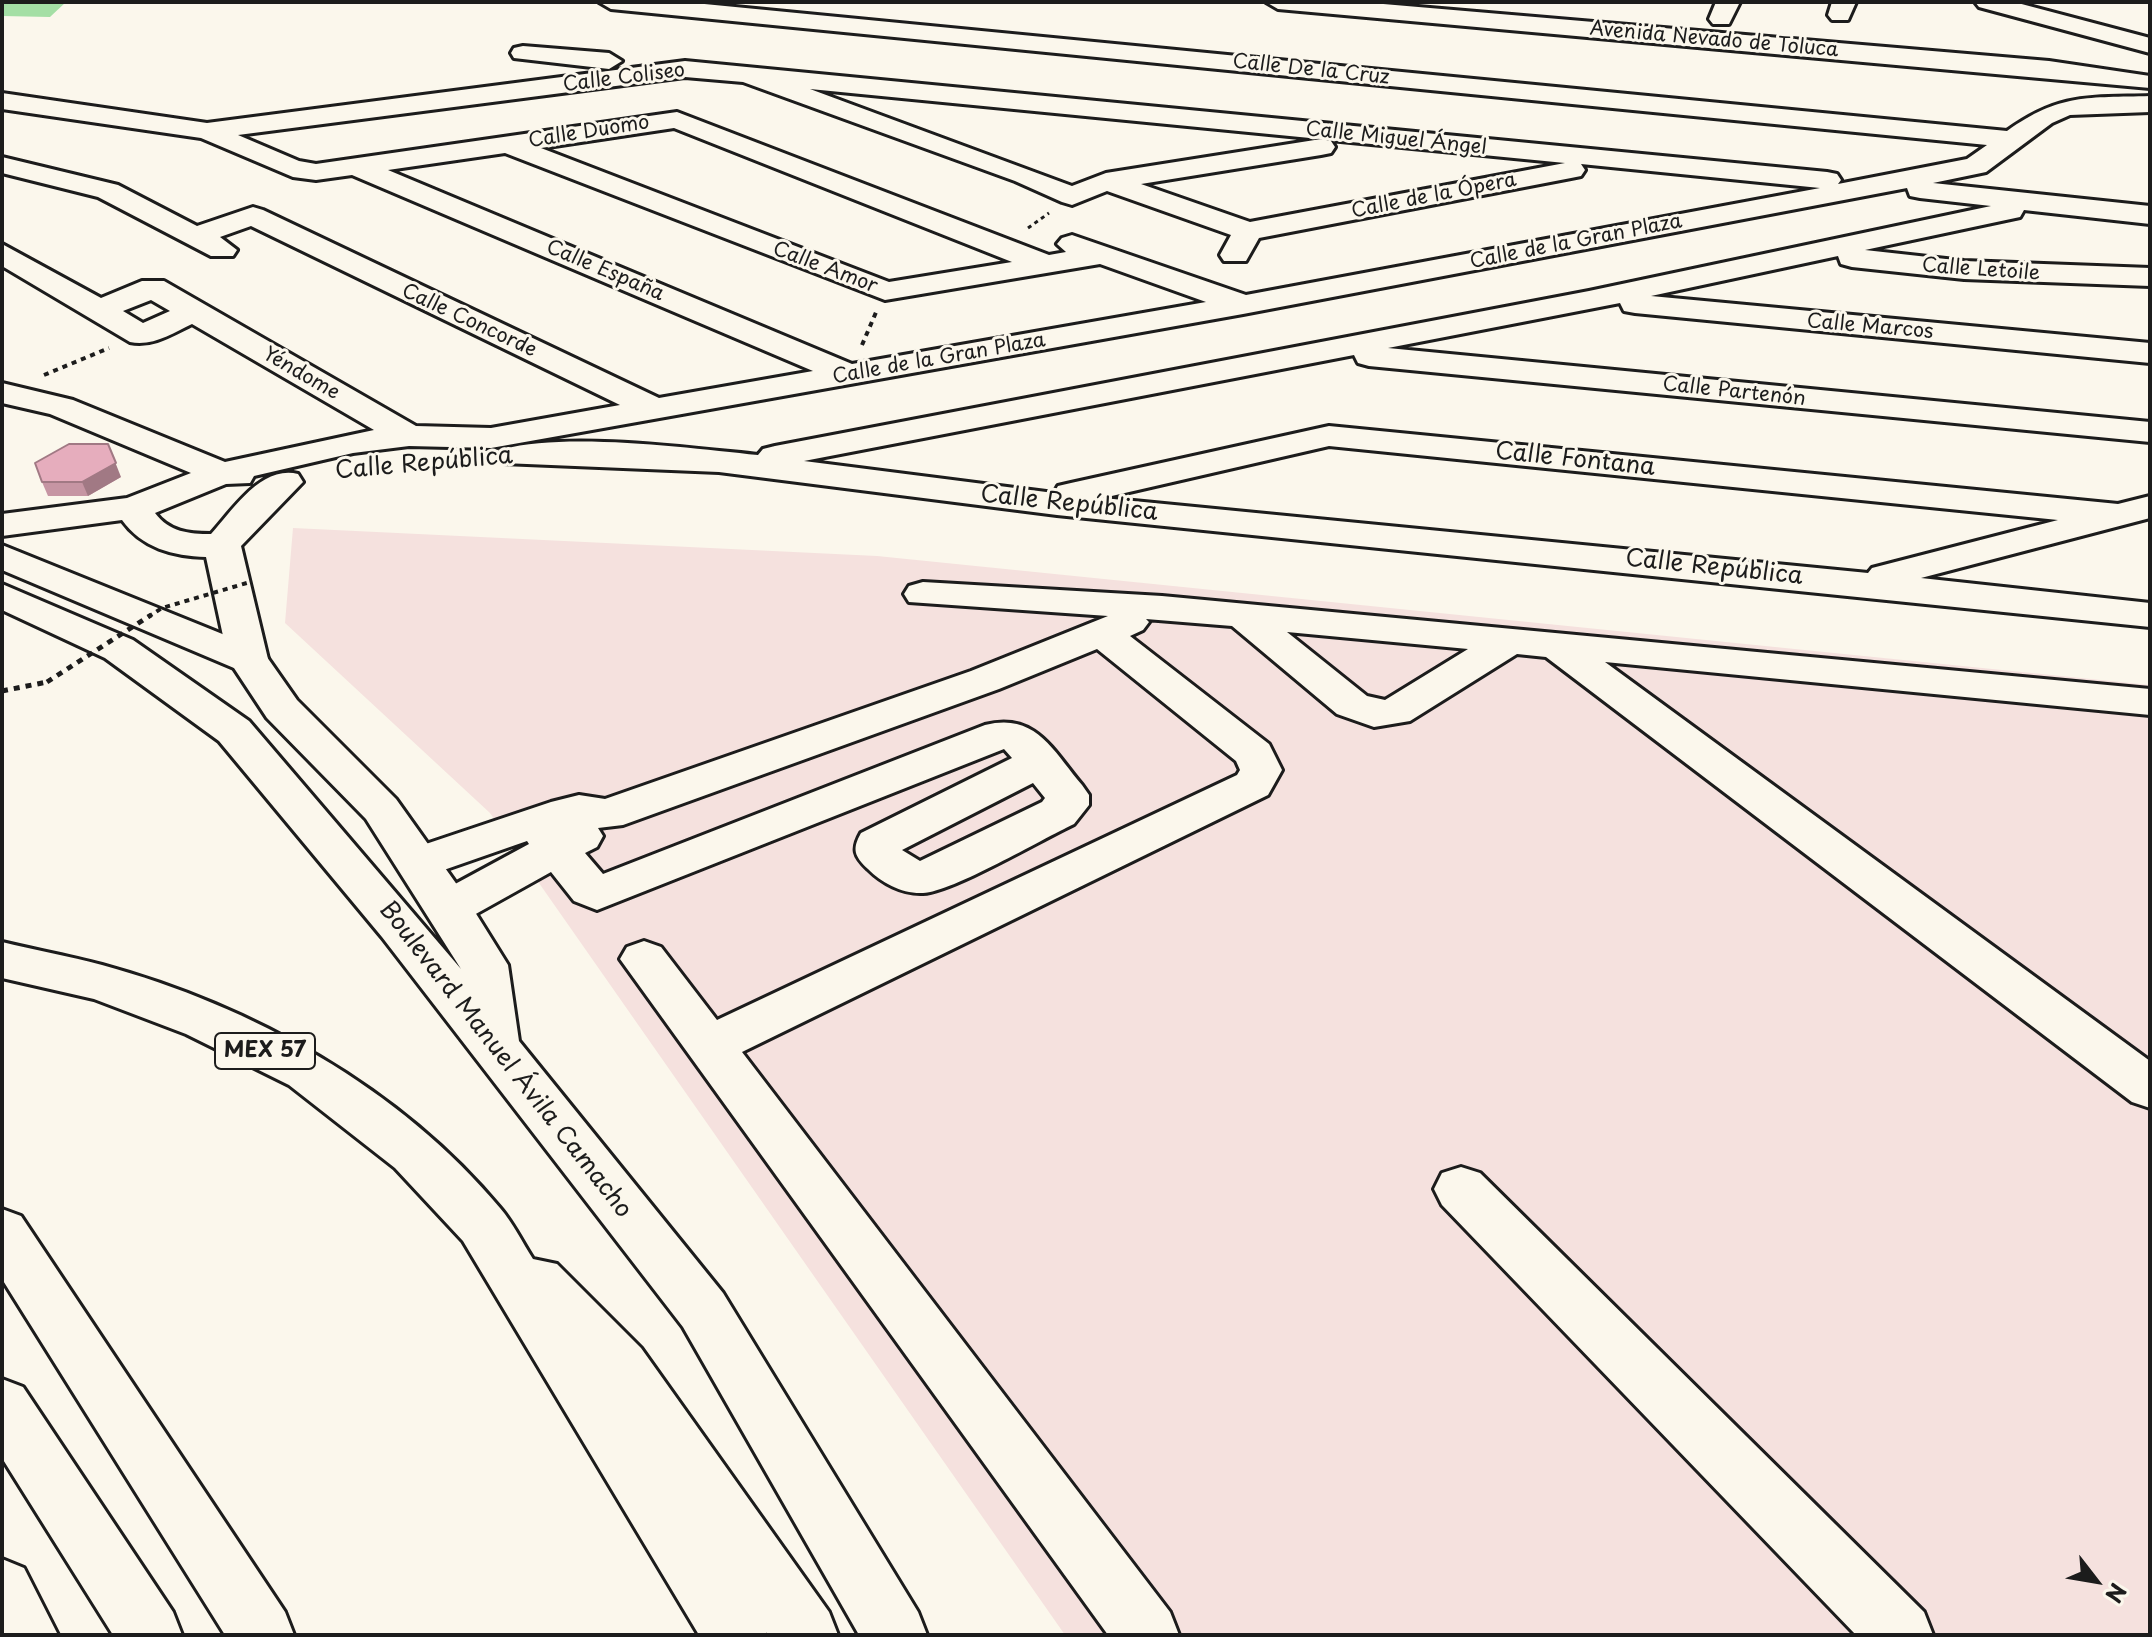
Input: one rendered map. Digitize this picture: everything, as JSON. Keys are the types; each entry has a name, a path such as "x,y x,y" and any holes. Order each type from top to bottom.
{"main road":[{"name":"Calle De la Cruz","path":"611,2 664,3 2011,139"},
{"name":"Avenida Nevado de Toluca","path":"1278,2 1428,9 2049,69 2150,83"},
{"path":"2056,2 2150,46"},
{"path":"1977,7 2150,27"},
{"path":"1404,79 1428,9"},
{"path":"523,53 725,55"},
{"path":"647,53 685,69"},
{"name":"Calle Coliseo","path":"207,131 685,69 747,75 1025,175 1072,196 1106,181 1390,146"},
{"name":"Calle Miguel Ángel","path":"747,75 1390,146 1621,161 2150,215"},
{"path":"2,101 207,131"},
{"name":"Calle de la Gran Plaza","path":"2,525 134,508 222,473 353,443 409,436 491,438 1243,305 1976,166 2043,117 2066,107 2150,104"},
{"name":"Calle Duomo","path":"207,131 306,172 359,168 677,120 1044,264"},
{"name":"Calle Amor","path":"509,145 885,291 900,291 1100,255 1243,305"},
{"path":"1025,175 1066,163 1137,192 1344,163 1390,146"},
{"name":"Calle de la Ópera","path":"1137,192 1242,243 1621,161"},
{"path":"2,165 108,191 228,254 284,233"},
{"name":"Calle España","path":"359,168 850,375"},
{"path":"737,464 1589,300 2058,205 2150,191"},
{"path":"195,236 253,216 284,233"},
{"path":"996,244 1028,228 1100,255"},
{"name":"Calle Concorde","path":"284,233 653,408"},
{"path":"2,253 141,335 193,312"},
{"name":"Calle Letoile","path":"1813,254 1964,270 2150,277"},
{"path":"1349,285 1478,284 1498,294 1499,317"},
{"path":"99,310 153,288 193,312"},
{"name":"Calle Marcos","path":"1589,300 2150,353"},
{"name":"Yéndome","path":"193,312 409,436"},
{"path":"1117,346 1120,352 1134,357 1247,365"},
{"name":"Calle Partenón","path":"1319,351 2150,432"},
{"name":"Calle República","path":"2,393 61,407 222,473 285,482 365,466 567,453 737,464 1037,502 1861,582 2150,615"},
{"name":"Calle Fontana","path":"1037,502 1329,436 2134,511"},
{"path":"134,508 139,520 160,537 195,546 222,545 259,503 285,482"},
{"path":"1861,582 2134,511"},
{"path":"222,545 248,659 282,709 381,809 449,908 484,965 495,1051"},
{"path":"2,556 248,659"},
{"path":"923,594 1162,608 2150,702"},
{"name":"Boulevard Manuel Ávila Camacho","path":"2,596 119,649 234,731 399,925 495,1051 703,1310 895,1635"},
{"path":"418,863 547,836 592,831 607,814 985,680 1162,608"},
{"path":"1243,616 1352,705 1374,714 1395,712 1510,641"},
{"path":"709,1046 1253,785 1261,770 1254,754 1102,633"},
{"path":"1557,646 2150,1088"},
{"path":"547,836 590,890 597,894 1000,735 1016,736 1039,762"},
{"path":"449,908 547,836"},
{"path":"644,959 1147,1635"},
{"name":"MEX 57","path":"2,960 117,988 203,1021 307,1071 414,1153 482,1225 735,1635"},
{"path":"1461,1189 1901,1635"},
{"path":"482,1225 621,1366 806,1635"},
{"path":"2,1232 262,1635"},
{"path":"2,1406 150,1635"},
{"path":"2,1590 26,1635"}],"path":[{"path":"850,375 885,291"},
{"path":"2,393 141,335"},
{"path":"2,691 47,682 162,608 250,582"}],"shaded area":[{"path":"293,528 877,556 2150,685 2150,1635 1065,1635 490,813 285,623"}],"green space":[{"path":"2,2 66,2 50,17 2,16"}],"building":[{"path":"69,444 108,444 116,463 82,482 42,482 35,463"}]}
